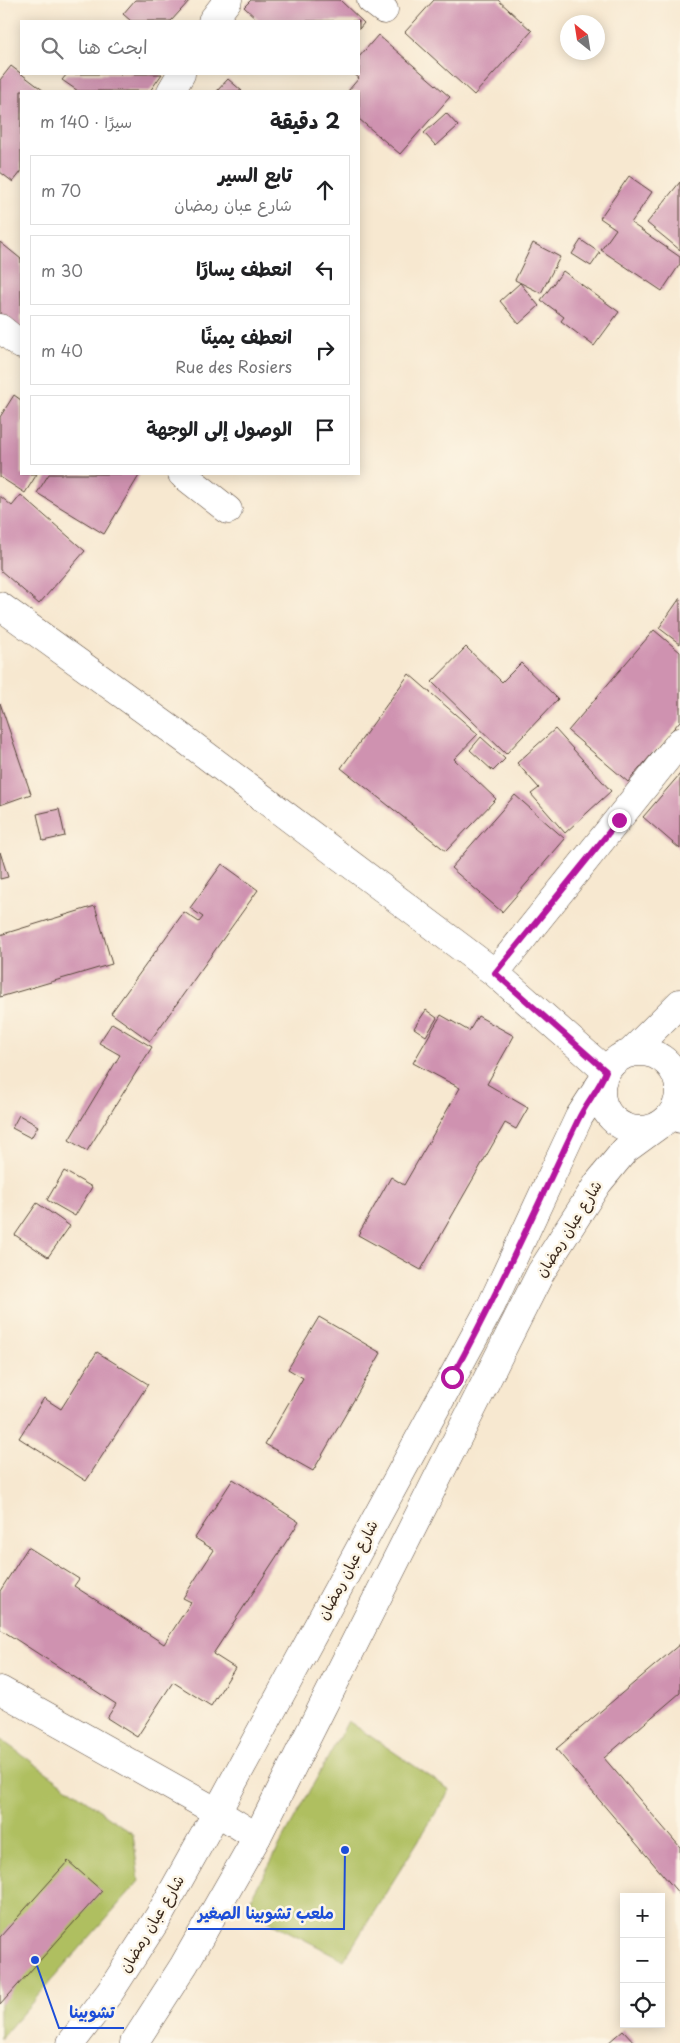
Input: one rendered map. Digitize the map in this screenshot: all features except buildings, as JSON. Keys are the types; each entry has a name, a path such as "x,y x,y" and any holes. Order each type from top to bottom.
{"street":[{"path":"213,20 228,0"},
{"path":"172,90 180,75"},
{"path":"0,328 20,344"},
{"path":"183,475 228,510"},
{"path":"0,606 183,738 495,973 604,1077"},
{"path":"495,973 680,742"},
{"path":"631,1052 645,1052 658,1056 669,1064 675,1074 679,1088 675,1111 650,1129 636,1130 623,1127 614,1121 605,1110 600,1097 604,1077 618,1058 631,1052 680,1004"},
{"name":"شارع عبان رمضان","path":"71,2043 110,1992 154,1924 217,1812 491,1306 579,1117 604,1077"},
{"name":"شارع عبان رمضان","path":"134,2043 184,1965 257,1837 541,1272 598,1182 625,1150 675,1111"},
{"path":"0,1690 217,1812 257,1837"}],"green space":[{"path":"348,1721 450,1790 344,1960 245,1909"},
{"path":"0,1739 133,1834 139,1881 0,2039"}],"place":[{"name":"ملعب تشوبينا الصغير","path":"345,1850"},
{"name":"تشوبينا","path":"35,1960"}],"route":[{"path":"452,1377 491,1306 579,1117 601,1083 606,1071 495,973 619,820"}]}
